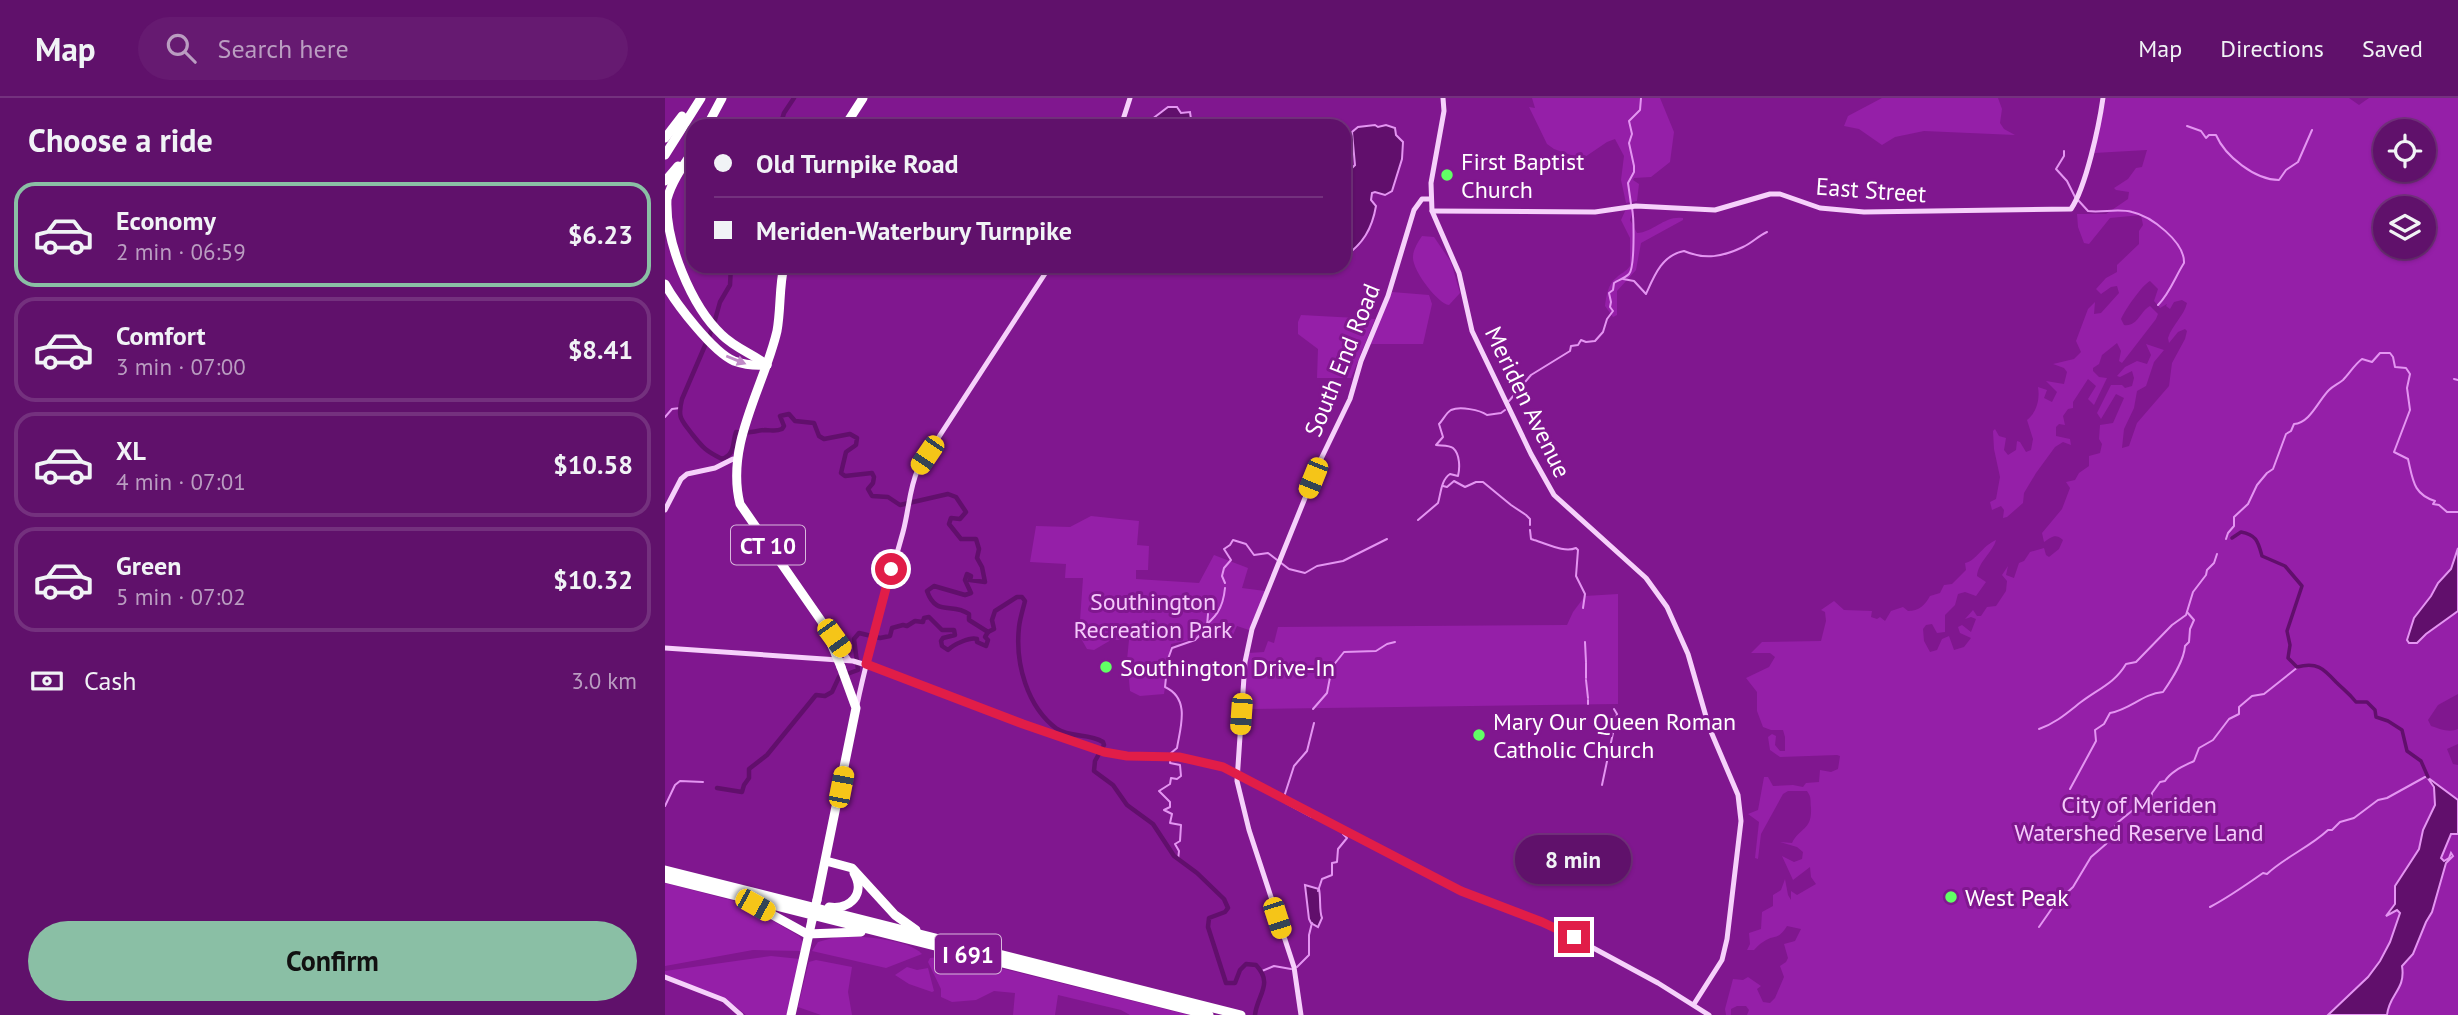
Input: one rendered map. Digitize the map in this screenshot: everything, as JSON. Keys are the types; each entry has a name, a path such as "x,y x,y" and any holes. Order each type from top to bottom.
{"highway":[{"path":"711,119 722,98"},
{"path":"850,119 863,98"},
{"path":"665,138 699,99"},
{"path":"665,144 699,99"},
{"path":"687,119 699,99"},
{"path":"665,155 686,120"},
{"path":"665,181 686,157"},
{"path":"686,161 673,183 666,207 668,234 681,274 692,298 718,331 730,342 767,365"},
{"name":"CT 10","path":"783,273 777,328 736,461 736,489 740,503 822,622 836,655 848,663 856,708"},
{"path":"665,284 686,314 726,356 751,365 767,365"},
{"path":"791,1015 856,708"},
{"path":"825,861 854,870 904,923 947,941"},
{"path":"789,901 834,908 848,905 856,896 858,884 854,874 844,866"},
{"name":"I 691","path":"665,870 1241,1015"},
{"name":"I 691","path":"665,878 1209,1015"},
{"path":"726,893 753,904 809,935 851,931 918,942"}],"main road":[{"path":"1123,119 1130,98"},
{"name":"Meriden Avenue","path":"1443,98 1444,111 1430,199 1432,211 1459,273 1472,331 1544,481 1566,507 1646,578 1664,602 1688,654 1709,727 1738,795 1741,821 1727,939 1722,960 1695,1004"},
{"name":"East Street","path":"1432,211 1595,212 1636,206 1714,210 1770,194 1780,194 1820,208 1864,212 2071,209 2077,201 2091,154 2103,98"},
{"name":"South End Road","path":"1301,1015 1294,967 1247,826 1236,773 1247,649 1320,461 1350,399 1361,361 1389,292 1407,227 1419,203 1430,199"},
{"path":"856,708 863,664 903,531 912,483 918,468 1045,273"},
{"path":"665,510 681,478 736,461"},
{"path":"822,622 848,663"},
{"path":"665,648 863,664 1101,751 1127,756 1170,756 1204,761 1236,773 1461,891 1560,930 1695,1004 1709,1015"},
{"path":"665,977 724,1000 741,1015"}],"green space":[{"path":"1532,98 1660,98 1674,132 1670,162 1651,177 1634,178 1639,184 1637,201 1626,203 1621,180 1624,156 1615,139 1582,159 1554,149 1547,144 1529,107 1535,108"},
{"path":"1882,98 1998,98 2002,109 2000,123 2004,129 2015,135 1924,131 1895,137 1882,145 1859,129 1844,126 1848,116"},
{"name":"City of Meriden Watershed Reserve Land","path":"2106,98 2349,98 2359,105 2369,98 2458,98 2458,694 2438,705 2428,720 2431,726 2441,729 2458,729 2458,744 2447,749 2453,764 2458,765 2458,1015 1747,1015 1749,1010 1746,1006 1737,1006 1731,1009 1731,1015 1726,1015 1725,1009 1733,979 1743,980 1748,977 1761,986 1757,989 1763,1002 1770,1003 1775,998 1784,977 1780,966 1788,958 1784,944 1795,941 1801,929 1787,926 1781,934 1760,944 1754,950 1747,950 1750,944 1749,933 1761,929 1762,912 1773,906 1773,895 1781,890 1785,879 1791,900 1791,891 1797,895 1816,884 1811,877 1810,867 1793,880 1782,856 1794,862 1802,859 1803,852 1797,847 1780,842 1792,843 1808,825 1811,808 1807,791 1788,791 1783,794 1761,834 1758,859 1755,858 1759,822 1748,814 1758,810 1764,777 1768,777 1773,786 1803,787 1806,783 1819,782 1820,770 1831,772 1838,769 1840,756 1780,757 1770,750 1768,737 1772,734 1776,736 1775,745 1780,751 1785,751 1783,730 1763,727 1757,711 1757,692 1746,678 1769,667 1775,657 1770,653 1751,653 1762,642 1821,641 1826,621 1825,612 1821,610 1834,601 1844,610 1872,611 1871,617 1880,617 1885,621 1891,611 1903,607 1908,611 1918,609 1930,596 1940,593 1944,585 1952,584 1966,570 1965,563 1996,540 1978,571 1977,576 1986,582 1976,596 1965,592 1958,594 1955,605 1945,615 1945,632 1937,633 1932,624 1923,629 1924,641 1930,652 1937,650 1942,639 1949,636 1954,650 1964,647 1971,638 1960,633 1958,627 1962,625 1971,632 1976,619 1965,619 1973,610 1977,616 1981,616 1987,607 1996,606 2006,591 2007,581 2002,575 2008,566 2006,575 2014,578 2019,563 2024,561 2030,552 2044,548 2049,557 2059,549 2063,540 2056,536 2044,542 2042,533 2062,509 2070,488 2066,482 2075,480 2079,473 2089,466 2089,456 2100,453 2100,425 2113,423 2124,398 2116,394 2101,419 2097,413 2111,385 2122,385 2125,388 2132,386 2132,371 2117,376 2125,367 2137,361 2147,364 2151,355 2146,344 2164,350 2154,362 2146,386 2137,391 2134,408 2124,429 2122,448 2129,446 2137,423 2169,386 2172,363 2187,331 2185,329 2178,332 2169,343 2168,338 2187,303 2182,300 2174,302 2170,309 2167,304 2160,308 2154,301 2158,289 2150,281 2143,287 2121,319 2124,325 2133,324 2150,306 2158,314 2156,319 2122,363 2119,361 2121,351 2117,343 2102,355 2093,371 2099,377 2107,378 2094,405 2088,399 2096,386 2088,379 2073,402 2073,408 2068,409 2063,416 2065,425 2059,424 2056,427 2056,436 2070,439 2071,445 2063,442 2055,447 2024,493 2023,503 2003,518 2004,510 2001,506 1992,510 1990,502 1996,499 2000,477 1993,431 1995,429 1999,436 2006,438 2004,450 2008,455 2016,450 2017,441 2026,452 2031,450 2033,439 2027,420 2037,405 2038,387 2047,390 2044,398 2052,402 2057,392 2046,381 2064,384 2067,372 2053,364 2074,359 2081,352 2076,341 2088,309 2095,302 2094,314 2101,313 2119,293 2117,286 2101,294 2096,289 2106,278 2117,272 2117,265 2139,244 2139,231 2143,225 2141,215 2110,218 2089,244 2084,243 2077,214 2106,214 2128,199 2129,192 2114,188 2128,179 2136,168 2142,167 2147,150 2094,153"},
{"path":"1634,208 1630,220 1637,233 1671,219 1683,220 1641,243 1636,270 1617,291 1617,315 1613,317 1605,306 1608,291 1613,281 1630,266 1630,238 1621,220 1626,209"},
{"path":"1422,236 1434,237 1451,262 1460,293 1449,305 1433,293 1421,278 1414,263 1414,252"},
{"path":"1392,292 1429,295 1432,304 1423,344 1369,344"},
{"path":"1301,315 1375,319 1351,378 1317,378 1318,349 1298,334"},
{"name":"Southington Recreation Park","path":"1091,516 1139,521 1137,545 1149,546 1148,570 1136,570 1136,579 1199,583 1214,555 1248,568 1242,588 1265,591 1249,630 1237,626 1232,637 1199,638 1171,644 1164,694 1140,696 1130,691 1127,660 1129,640 1111,640 1094,650 1087,649 1079,635 1083,578 1065,578 1066,564 1030,562 1036,526 1070,527"},
{"path":"1618,594 1618,704 1244,709 1248,653 1264,652 1268,641 1274,643 1278,627 1567,625 1585,596"},
{"path":"665,883 742,903 799,936 803,942 801,951 753,950 665,966"},
{"path":"840,936 895,942 922,954 886,968 812,951 818,942"},
{"path":"771,956 800,959 788,1015 746,1015 718,996 665,975 665,971"},
{"path":"939,957 949,962 960,958 1189,1015 1130,1015 1121,1010 1058,995 1055,1015 1013,1015 1015,993 994,991 976,1000 952,1002 941,997 941,989 928,962 930,958"},
{"path":"816,960 852,967 848,992 852,1015 821,1015 798,1007 809,962"},
{"path":"907,967 917,970 928,968 934,991 909,984 895,975"}],"shaded area":[{"path":"1168,107 1177,107 1181,113 1190,112 1191,119 1186,119 1152,119"},
{"path":"1386,125 1395,128 1396,135 1403,142 1402,159 1392,191 1385,195 1372,193 1371,200 1376,206 1372,222 1361,241 1351,251 1351,169 1355,165 1352,132 1358,127"},
{"path":"2458,548 2458,611 2417,643 2409,643 2407,640 2414,618 2451,569"},
{"path":"2427,777 2458,800 2458,834 2451,834 2441,858 2444,861 2451,853 2453,856 2446,863 2432,912 2413,954 2402,966 2402,981 2387,1015 2328,1015 2368,977 2390,942 2400,913 2397,910 2386,916 2395,904 2395,886 2419,849 2423,830 2435,805 2434,787"},
{"path":"1305,885 1319,889 1322,918 1318,927 1309,919"}],"waterway":[{"path":"782,119 794,98"},
{"path":"1631,204 1628,183 1634,166 1629,143 1632,134 1629,121 1640,110 1641,98"},
{"path":"2187,126 2201,131 2206,138 2216,135 2226,151 2242,165 2260,176 2279,180 2286,170 2298,162 2312,130"},
{"path":"2064,151 2056,169 2067,181 2075,197"},
{"path":"2078,200 2088,211 2121,210 2140,214 2157,224 2173,239 2183,255 2184,263 2158,305"},
{"path":"1509,401 1531,375 1570,351 1571,346 1578,345 1581,340 1595,341 1603,332 1613,311 1609,293 1613,290 1614,283 1631,270 1632,208"},
{"path":"1623,279 1634,281 1646,294 1660,267 1676,253 1684,251 1699,256 1721,255 1743,247 1767,232"},
{"path":"731,273 730,285 720,302 713,327 682,399 680,415 683,422 702,446 722,459 732,451 736,432 780,430 784,426 780,416 789,414 795,421 814,423 819,436 824,439 850,434 857,438 856,445 846,452 841,473 845,476 872,473 873,483 868,489 872,496 888,497 900,505 948,494 956,497 966,512 960,519 951,518 949,524 961,539 976,539 979,549 977,558 985,582 970,580 971,576 967,574 965,580 971,593 965,595 934,586 927,591 931,599 940,607 969,614 969,620 988,632 994,629 992,620 995,611 1017,597 1022,597 1025,601 1019,627 1019,655 1031,697 1038,709 1057,729 1103,742 1094,771 1113,785 1127,805 1153,824 1174,856 1197,873 1224,899 1228,908 1225,912 1209,918 1208,927 1226,983 1235,983 1240,970 1246,964 1256,965 1261,972 1264,984 1255,1015"},
{"path":"2226,539 2234,526 2234,517 2248,504 2257,485 2273,469 2286,434 2294,424 2305,420 2329,390 2343,380 2362,359 2372,362 2380,353 2390,353 2395,367 2406,368 2410,374 2407,388 2410,410 2394,452 2408,459 2415,485 2422,494 2447,512 2458,512"},
{"path":"2454,379 2458,380"},
{"path":"665,417 672,409 680,408"},
{"path":"1418,520 1438,503 1447,477 1450,474 1458,476 1459,461 1453,448 1436,445 1443,437 1439,424 1446,415 1459,408 1487,415 1505,410"},
{"path":"1443,486 1447,487 1454,481 1465,487 1483,482 1526,515 1530,519 1530,525"},
{"path":"1530,530 1531,539 1561,549 1578,550 1576,576 1585,594 1583,608"},
{"path":"2232,538 2241,532 2254,537 2262,556 2285,566 2302,586 2287,631 2290,645 2288,658 2297,667 2310,665 2323,670 2356,702 2367,702 2375,710 2376,717 2402,730 2407,751 2421,761 2428,777"},
{"path":"1225,583 1222,576 1224,568 1231,560 1224,549 1233,540 1246,544 1254,555 1268,553 1289,569 1305,573 1317,566 1343,561 1387,539"},
{"path":"2039,729 2056,721 2106,685 2126,664 2136,662 2172,625 2186,615 2193,592 2214,563 2217,554"},
{"path":"1199,631 1217,613 1225,588"},
{"path":"2070,789 2096,741 2095,730 2104,724 2110,713 2163,692 2174,676 2189,642 2194,620 2187,612"},
{"path":"1207,626 1208,614"},
{"path":"847,674 858,670 854,639 859,633 880,638 890,636 892,628 907,626 915,621 923,622 924,618 929,617 942,630 954,630 955,635 941,641 942,646 948,650 970,639 977,639 977,642 986,646 988,640 985,637 988,632"},
{"path":"1178,860 1179,851 1175,844 1180,841 1181,825 1170,823 1172,814 1164,810 1170,807 1170,802 1159,791 1170,784 1171,778 1177,779 1181,776 1180,765 1170,763 1171,753 1177,748 1182,714 1178,699 1165,687 1172,648 1199,636"},
{"path":"1313,709 1327,693 1332,667 1344,652 1376,651 1395,642"},
{"path":"1585,642 1586,662"},
{"path":"1586,663 1586,678"},
{"path":"2039,927 2055,904 2073,887 2091,857 2106,844 2117,823 2138,806 2151,801 2152,793 2160,782 2194,761 2199,748 2213,740 2229,719 2239,714 2239,707 2252,696 2264,694 2298,667"},
{"path":"717,788 742,792 749,778 749,769 767,755 816,695 825,696 832,692 842,676"},
{"path":"1586,680 1588,698"},
{"path":"1602,785 1617,714 1614,709"},
{"path":"1284,797 1294,766 1307,751 1314,723"},
{"path":"2210,907 2263,873 2267,874 2340,822 2354,818 2378,800 2428,777"},
{"path":"665,806 675,785 680,781 703,782"},
{"path":"1286,803 1312,817"},
{"path":"1318,891 1322,879 1332,875 1332,863 1337,862 1338,849 1347,838 1343,834"},
{"path":"1297,967 1309,955 1312,923"},
{"path":"1262,971 1274,966 1291,969"}],"place":[{"name":"First Baptist Church","path":"1447,175"},
{"name":"Southington Drive-In","path":"1106,667"},
{"name":"Mary Our Queen Roman Catholic Church","path":"1479,735"},
{"name":"West Peak","path":"1951,897"}],"route":[{"path":"891,569 866,664 1104,752 1127,756 1179,757 1223,767 1461,891 1574,937"}]}
